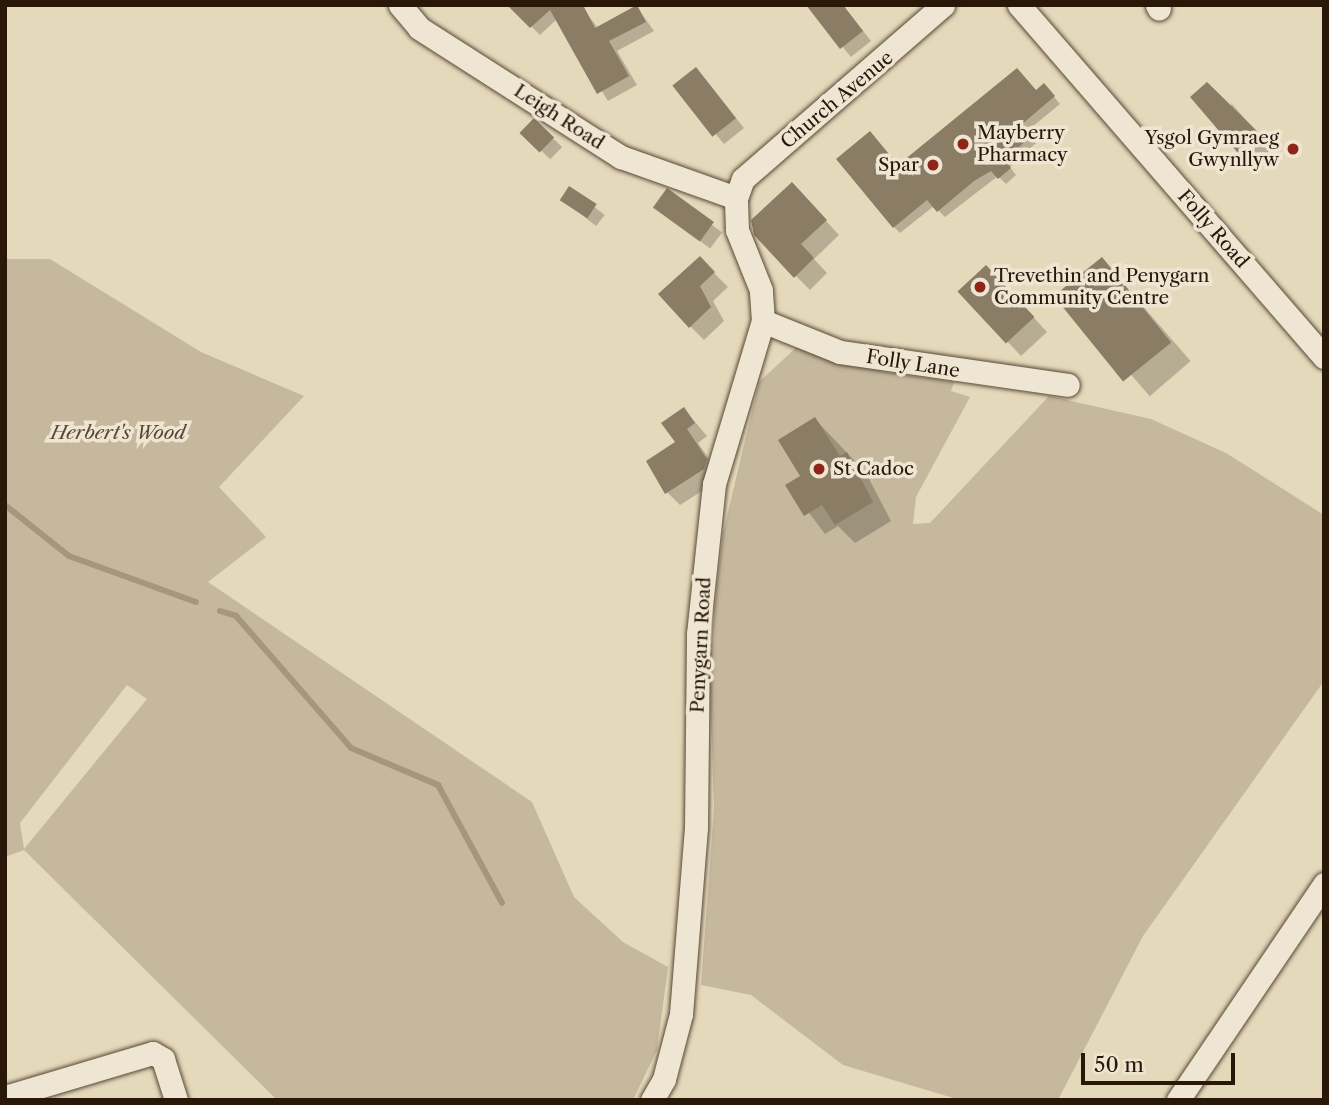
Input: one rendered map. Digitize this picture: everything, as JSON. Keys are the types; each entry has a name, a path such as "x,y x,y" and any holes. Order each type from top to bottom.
{"street":[{"name":"Leigh Road","path":"400,5 419,29 621,157 736,198"},
{"name":"Church Avenue","path":"736,198 743,179 943,5"},
{"name":"Folly Road","path":"1019,5 1324,357"},
{"name":"Penygarn Road","path":"652,1100 664,1079 681,1014 696,828 698,634 713,484 763,321 761,290 737,230 736,198"},
{"name":"Folly Lane","path":"763,321 852,354 1068,385"},
{"path":"1178,1100 1324,884"},
{"path":"5,1097 152,1053 163,1059 176,1100"}],"green space":[{"name":"Herbert's Wood","path":"5,259 50,259 201,352 304,396 219,487 266,537 208,582 532,802 574,897 623,942 668,967 657,1050 633,1100 277,1100 24,850 5,857","holes":["127,685 147,699 24,849 20,823"]},
{"path":"800,344 886,372 954,382 951,391 970,397 916,497 913,524 930,523 1049,396 1151,419 1226,453 1324,515 1324,681 1143,936 1058,1100 960,1100 843,1065 751,995 701,985 714,808 709,659 723,533 759,382"}],"building":[{"path":"507,5 583,5 595,28 637,5 646,22 609,41 629,76 597,94 550,10 530,28"},
{"path":"806,5 843,5 863,31 840,49"},
{"path":"696,67 736,118 712,137 672,85"},
{"path":"1017,68 1036,90 1044,83 1055,96 1021,125 1031,136 1005,160 1011,168 998,179 991,171 974,181 937,212 927,200 893,228 836,159 870,131 898,165"},
{"path":"1207,82 1260,134 1238,153 1190,97"},
{"path":"534,118 554,137 540,153 519,133"},
{"path":"792,182 827,220 801,244 814,258 794,278 754,235 751,220"},
{"path":"569,186 597,204 587,218 560,200"},
{"path":"667,188 714,222 700,242 653,207"},
{"path":"700,256 715,272 700,286 711,307 689,328 658,294"},
{"path":"1102,257 1171,342 1123,382 1054,296"},
{"path":"986,265 1034,317 1006,344 957,292"},
{"path":"684,407 695,423 687,429 707,459 704,469 665,494 646,461 675,442 661,423"},
{"path":"815,417 840,456 847,452 873,502 835,525 822,505 804,516 785,485 800,476 778,440"}],"waterway":[{"path":"5,505 69,556 196,602"},
{"path":"220,611 236,616 351,748 438,785 502,903"}],"place":[{"name":"Mayberry Pharmacy","path":"963,144"},
{"name":"Ysgol Gymraeg Gwynllyw","path":"1293,149"},
{"name":"Spar","path":"933,165"},
{"name":"Trevethin and Penygarn Community Centre","path":"980,287"},
{"name":"St Cadoc","path":"819,469"}]}
